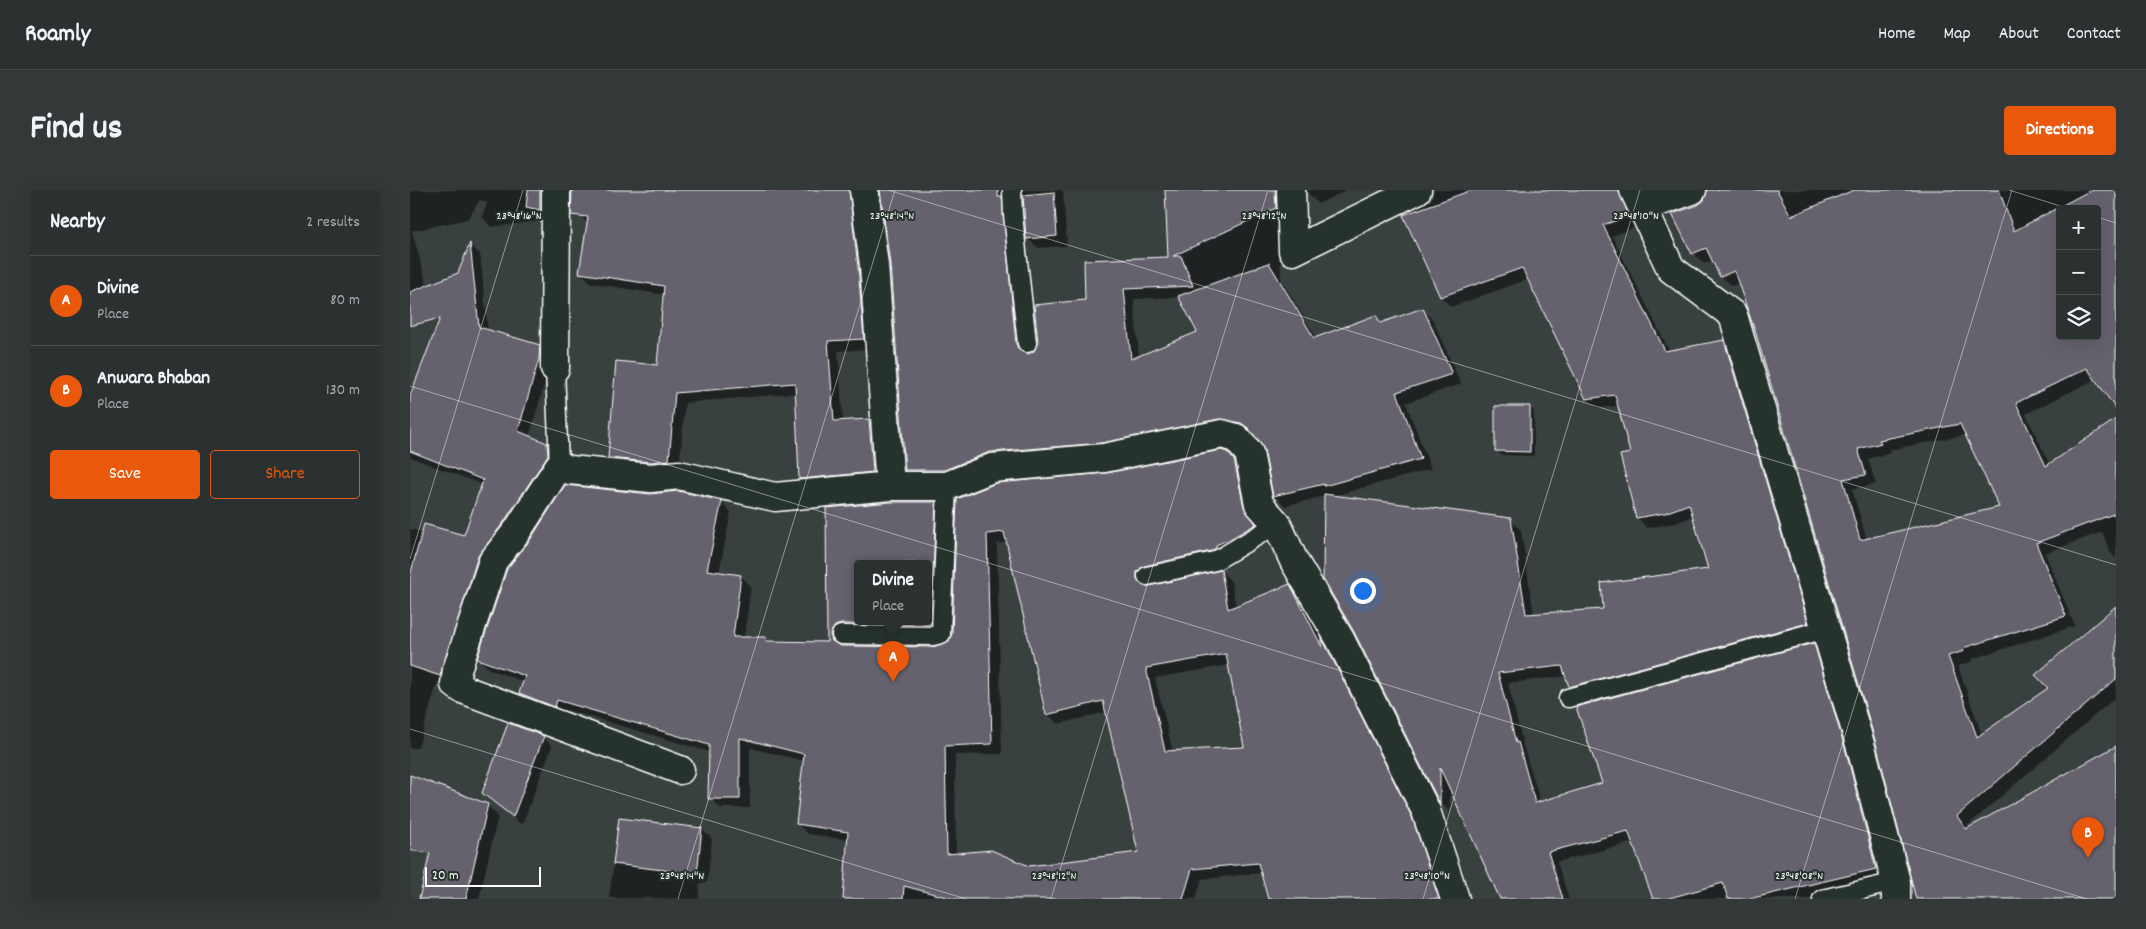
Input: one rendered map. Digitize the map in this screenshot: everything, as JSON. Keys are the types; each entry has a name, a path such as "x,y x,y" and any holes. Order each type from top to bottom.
{"street":[{"path":"555,368 556,190"},
{"path":"864,190 874,266 890,486"},
{"path":"1291,190 1293,251 1417,190"},
{"path":"1692,190 1639,199 1671,269 1733,315 1863,756 1896,891"},
{"path":"680,770 462,689 455,684 457,670 494,561 518,531 559,466 570,470 651,478 679,475 775,497 890,486 947,486 992,468 1104,458 1222,434 1236,438 1249,453 1260,504 1277,524 1294,561 1340,639 1426,811 1455,899"}],"lane":[{"path":"1012,190 1027,343"},
{"path":"555,368 559,466"},
{"path":"841,635 933,636 941,634 947,486"},
{"path":"1147,576 1215,561 1277,524"},
{"path":"1568,698 1826,629"},
{"path":"1822,899 1896,891"}],"building":[{"path":"528,190 540,190 540,210 526,207"},
{"path":"572,190 849,190 864,339 828,341 834,421 869,419 873,472 799,479 795,383 675,393 669,460 651,462 608,458 616,361 657,365 664,286 579,273 588,217 571,215"},
{"path":"880,190 998,190 998,197 1002,196 1016,344 1019,350 1028,354 1034,351 1038,342 1034,305 1085,300 1084,260 1168,257 1165,190 1275,190 1276,208 1173,256 1181,256 1193,286 1124,289 1131,359 1197,332 1178,296 1269,263 1314,338 1376,315 1380,323 1423,308 1452,374 1397,392 1421,459 1324,486 1324,484 1273,496 1261,443 1241,423 1219,419 1102,443 990,452 944,470 905,470 890,264"},
{"path":"1472,190 1619,190 1629,216 1603,225 1665,351 1724,340 1808,623 1569,687 1562,666 1498,673 1516,743 1518,742 1535,803 1602,783 1576,707 1814,643 1847,755 1876,869 1749,899 1728,899 1723,883 1666,899 1653,899 1628,831 1548,852 1563,899 1500,899 1440,768 1440,804 1354,632 1323,579 1324,494 1511,518 1526,614 1603,609 1601,583 1708,569 1689,504 1665,513 1636,518 1620,455 1630,453 1615,395 1586,399 1522,268 1440,297 1403,215"},
{"path":"1707,190 1777,190 1791,216 1854,190 1999,190 2014,231 2056,209 2056,340 2101,340 2101,205 2063,205 2091,190 2116,190 2116,409 2087,368 2016,403 2046,466 2116,419 2116,513 2036,543 2066,616 1963,648 1964,651 1948,656 1977,737 2048,688 2035,675 2116,606 2116,679 1957,816 1966,829 2116,746 2116,899 1916,899 1877,747 1756,334 1734,271 1720,277 1706,248 1692,254 1672,214 1698,205 1704,200","holes":["1960,424 1999,507 1860,540 1843,479 1866,475 1858,449 1881,443 1879,440"]},
{"path":"1054,192 1057,236 1026,239 1023,195"},
{"path":"470,243 479,327 540,345 539,359 518,431 547,443 548,455 504,522 478,556 440,676 410,666 410,576 424,524 464,535 483,480 410,451 410,396 440,318 410,326 410,292 458,273"},
{"path":"1495,406 1530,406 1530,452 1495,451"},
{"path":"1221,450 1227,452 1234,460 1244,507 1256,524 1216,545 1217,547 1211,551 1144,566 1137,572 1137,579 1143,586 1149,586 1221,570 1228,609 1290,584 1322,647 1322,639 1326,646 1412,817 1439,899 1268,899 1258,863 1192,869 1183,899 954,899 904,886 903,899 843,899 848,832 796,824 804,754 740,738 740,799 708,799 709,745 557,700 555,707 519,693 525,676 477,659 507,569 530,540 565,485 650,494 678,491 722,501 707,570 741,575 733,637 766,637 766,641 827,642 826,508 891,502 936,502 932,600 932,560 854,560 854,624 835,626 830,634 832,641 841,646 933,647 949,641 952,634 957,499 996,483 1107,473","holes":["1004,532 1046,715 1103,701 1138,852 1029,866 991,850 947,854 945,746 992,744 987,534","1226,654 1244,747 1165,751 1146,668"]},
{"path":"508,723 544,736 513,817 482,793"},
{"path":"410,775 488,804 466,899 419,899 430,853 410,850"},
{"path":"619,818 702,828 697,874 613,864"}],"place":[{"name":"Divine","path":"893,682"},
{"name":"Anwara Bhaban","path":"2088,858"}]}
